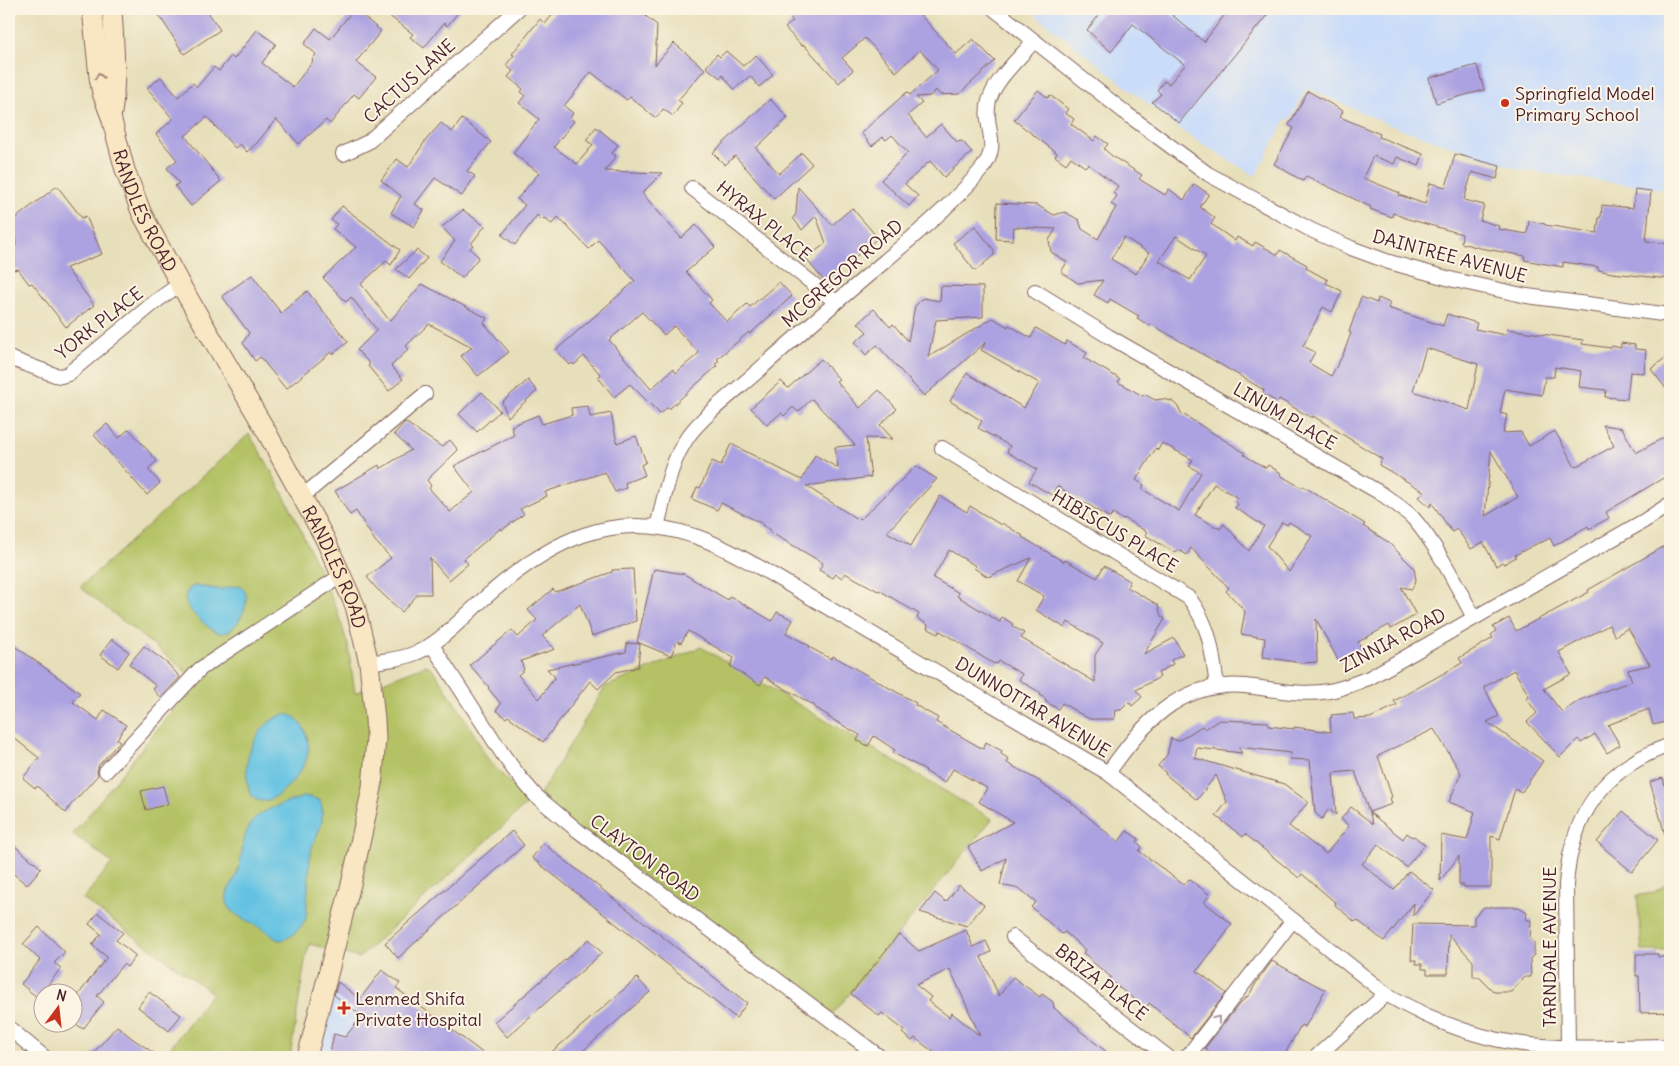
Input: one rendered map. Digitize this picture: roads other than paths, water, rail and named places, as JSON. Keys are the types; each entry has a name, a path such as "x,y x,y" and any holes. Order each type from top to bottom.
{"street":[{"name":"RANDLES ROAD","path":"92,9 102,93 111,117 123,162 142,214 180,284 303,496 342,575 357,615 369,663 376,728 372,788 352,880 307,1057"},
{"name":"RANDLES ROAD","path":"111,117 115,91 112,9"},
{"name":"CACTUS LANE","path":"343,154 368,142 518,9"},
{"name":"DAINTREE AVENUE","path":"994,9 1127,114 1208,174 1286,217 1351,248 1389,262 1454,280 1527,296 1670,315"},
{"name":"MCGREGOR ROAD","path":"657,527 669,476 688,436 836,302 932,220 962,192 983,168 990,156 992,144 988,115 989,102 994,88 1034,41"},
{"name":"HYRAX PLACE","path":"692,188 836,302"},
{"name":"YORK PLACE","path":"9,358 55,375 62,376 68,374 155,302 180,284"},
{"name":"LINUM PLACE","path":"1036,291 1108,336 1382,494 1400,507 1412,518 1430,542 1474,618"},
{"path":"303,496 425,394"},
{"name":"HIBISCUS PLACE","path":"942,448 1188,598 1200,612 1211,642 1217,686"},
{"name":"ZINNIA ROAD","path":"1108,773 1143,726 1185,696 1202,689 1217,686 1244,686 1301,693 1346,687 1368,678 1644,521 1670,504"},
{"name":"DUNNOTTAR AVENUE","path":"369,663 414,654 432,644 513,573 551,548 583,534 628,526 657,527 694,536 727,550 759,567 1108,773 1386,994 1414,1010 1449,1026 1499,1040 1568,1047 1670,1046"},
{"path":"106,771 200,669 342,575"},
{"name":"CLAYTON ROAD","path":"432,644 504,756 536,796 585,836 880,1057"},
{"name":"TARNDALE AVENUE","path":"1568,1047 1566,885 1568,861 1575,834 1586,810 1614,776 1638,758 1670,744"},
{"path":"1187,1057 1294,920"},
{"name":"BRIZA PLACE","path":"1014,937 1168,1057"},
{"path":"1316,1057 1386,994"},
{"path":"9,1028 44,1057"}],"water":[{"path":"193,586 220,589 235,586 242,588 245,592 246,604 241,617 233,628 225,633 217,632 209,628 188,608 185,599 188,590"},
{"path":"285,714 296,718 306,734 308,749 305,763 296,777 283,791 270,799 256,800 249,789 247,781 247,764 250,751 255,739 263,728 279,716"},
{"path":"303,797 320,800 322,807 322,821 310,858 306,918 295,933 287,938 278,940 263,929 234,913 228,905 227,895 237,873 246,832 254,819 258,815 277,806"}],"place":[{"name":"Springfield Model Primary School","path":"1505,103"},
{"name":"Lenmed Shifa Private Hospital","path":"344,1008"}]}
